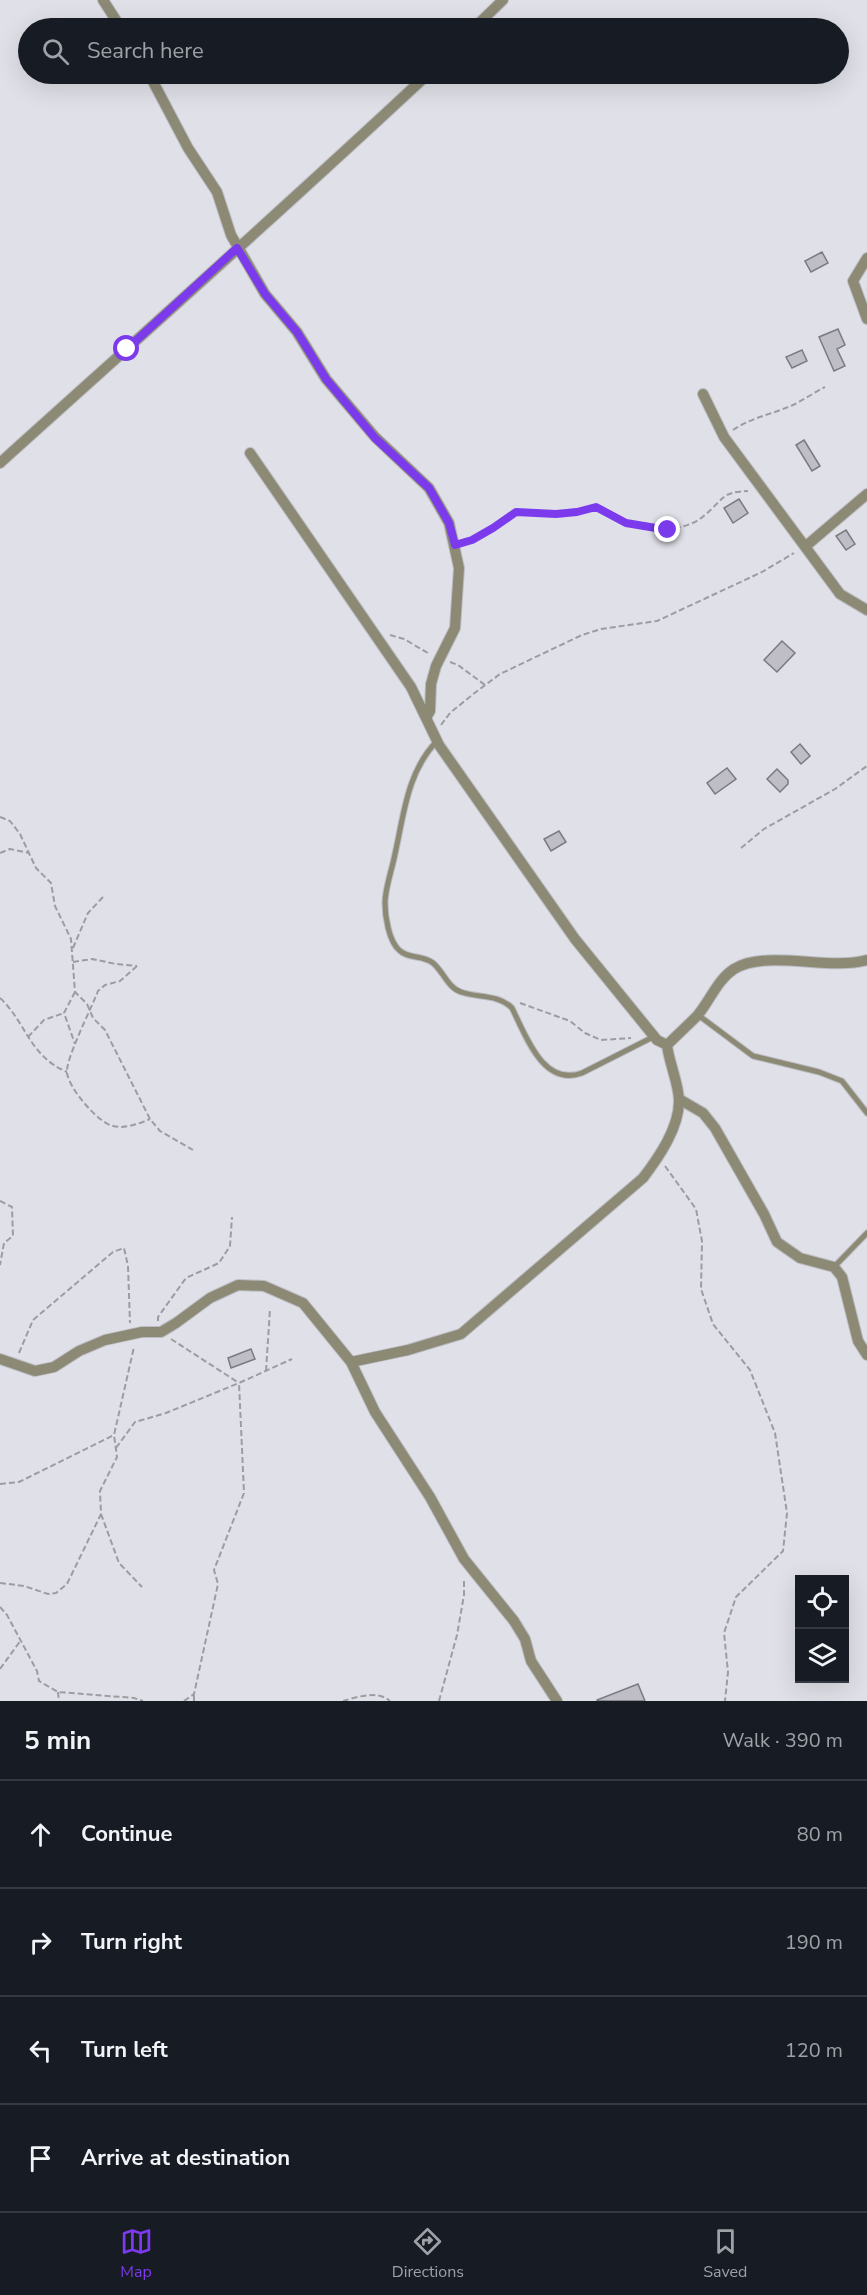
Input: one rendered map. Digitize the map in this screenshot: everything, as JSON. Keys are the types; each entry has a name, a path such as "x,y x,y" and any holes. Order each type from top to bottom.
{"street":[{"path":"103,0 115,18"},
{"path":"484,18 503,0"},
{"path":"154,84 188,148 217,192 237,248 265,294 297,332 326,379 375,438 429,488 449,523 459,568 455,628 436,666 431,684 430,711 426,718"},
{"path":"0,463 303,191 417,84"},
{"path":"867,258 853,282 867,319"},
{"path":"703,394 724,437 840,594 867,609"},
{"path":"250,453 411,687 435,738 575,939 661,1043 667,1045"},
{"path":"806,546 867,494"},
{"path":"667,1045 698,1015 723,979 735,969 768,961 845,964 867,960"},
{"path":"351,1362 408,1350 461,1334 643,1178 659,1157 677,1113 679,1099 667,1045"},
{"path":"679,1099 703,1113 715,1128 764,1214 777,1242 800,1258 834,1267 842,1278 858,1341 867,1355"},
{"path":"0,1359 41,1371 54,1367 79,1351 105,1340 161,1332 210,1298 238,1285 264,1286 303,1303 351,1362 375,1412 430,1497 467,1563 525,1638 531,1660 556,1701"}],"lane":[{"path":"435,738 420,763 405,802 384,903 388,927 395,946 402,953 426,958 458,991 507,1003 512,1008 534,1051 552,1071 562,1075 572,1077 582,1073 655,1036"},
{"path":"698,1015 753,1056 819,1072 842,1081 867,1113"},
{"path":"834,1267 867,1233"}],"path":[{"path":"724,437 747,420 768,415 795,404 825,387"},
{"path":"455,545 472,540 516,512 556,514 596,507 626,523 668,530 688,527 705,516 726,494 764,490"},
{"path":"435,738 450,713 500,674 582,635 601,629 657,621 762,572 806,546"},
{"path":"741,848 764,829 835,789 867,766"},
{"path":"0,817 10,821 20,834 36,868 51,883 55,906 71,939 75,992 64,1013 44,1020 28,1037"},
{"path":"0,854 10,849 28,853"},
{"path":"72,951 88,913 103,897"},
{"path":"73,962 92,959 137,966 120,981 105,985 98,991 75,1044 67,1072 74,1091 98,1117 111,1125 135,1126 150,1119"},
{"path":"75,992 87,1004 93,1018 105,1030 150,1119 160,1131 193,1150"},
{"path":"0,998 8,1005 28,1037 51,1065 67,1072"},
{"path":"507,1003 517,1002 551,1013 570,1021 585,1033 601,1040 629,1037 642,1042"},
{"path":"64,1013 75,1044"},
{"path":"659,1157 696,1209 702,1241 701,1289 713,1324 750,1370 775,1433 787,1513 783,1551 736,1597 724,1633 728,1672 725,1701"},
{"path":"0,1201 12,1207 13,1236 4,1242 0,1265"},
{"path":"232,1217 230,1246 219,1263 186,1278 158,1317 161,1332 239,1383"},
{"path":"14,1364 33,1320 113,1252 124,1248 128,1266 130,1335 135,1348 114,1435 117,1457 99,1491 101,1514 119,1563 142,1587"},
{"path":"266,1371 270,1310"},
{"path":"116,1448 135,1422 166,1413 292,1359"},
{"path":"194,1701 218,1584 214,1570 244,1493 239,1383"},
{"path":"0,1484 19,1482 114,1435"},
{"path":"0,1583 24,1586 48,1594 56,1593 67,1584 101,1514"},
{"path":"439,1701 457,1635 467,1563"},
{"path":"0,1607 21,1640 37,1671 39,1681 58,1692 134,1698 143,1701"},
{"path":"0,1669 21,1640"},
{"path":"58,1692 59,1701"},
{"path":"184,1701 194,1694"},
{"path":"343,1701 363,1695 386,1697 390,1701"}],"building":[{"path":"822,252 828,263 811,272 805,261"},
{"path":"838,329 845,345 837,349 845,366 834,371 819,337"},
{"path":"802,350 807,361 792,368 786,357"},
{"path":"804,440 820,466 812,471 796,445"},
{"path":"739,499 748,513 733,523 724,508"},
{"path":"846,530 855,544 846,550 836,536"},
{"path":"782,641 795,653 777,672 764,660"},
{"path":"800,744 810,756 801,764 791,752"},
{"path":"727,768 736,779 715,794 707,783"},
{"path":"777,769 788,780 788,784 780,792 767,779"},
{"path":"559,831 566,842 551,851 544,839"},
{"path":"251,1349 255,1359 231,1368 228,1358"},
{"path":"638,1684 645,1701 597,1701 597,1700"}],"route":[{"path":"127,349 237,248 265,294 297,332 326,379 375,438 429,488 449,523 455,545 472,540 516,512 556,514 596,507 626,523 668,530"}]}
